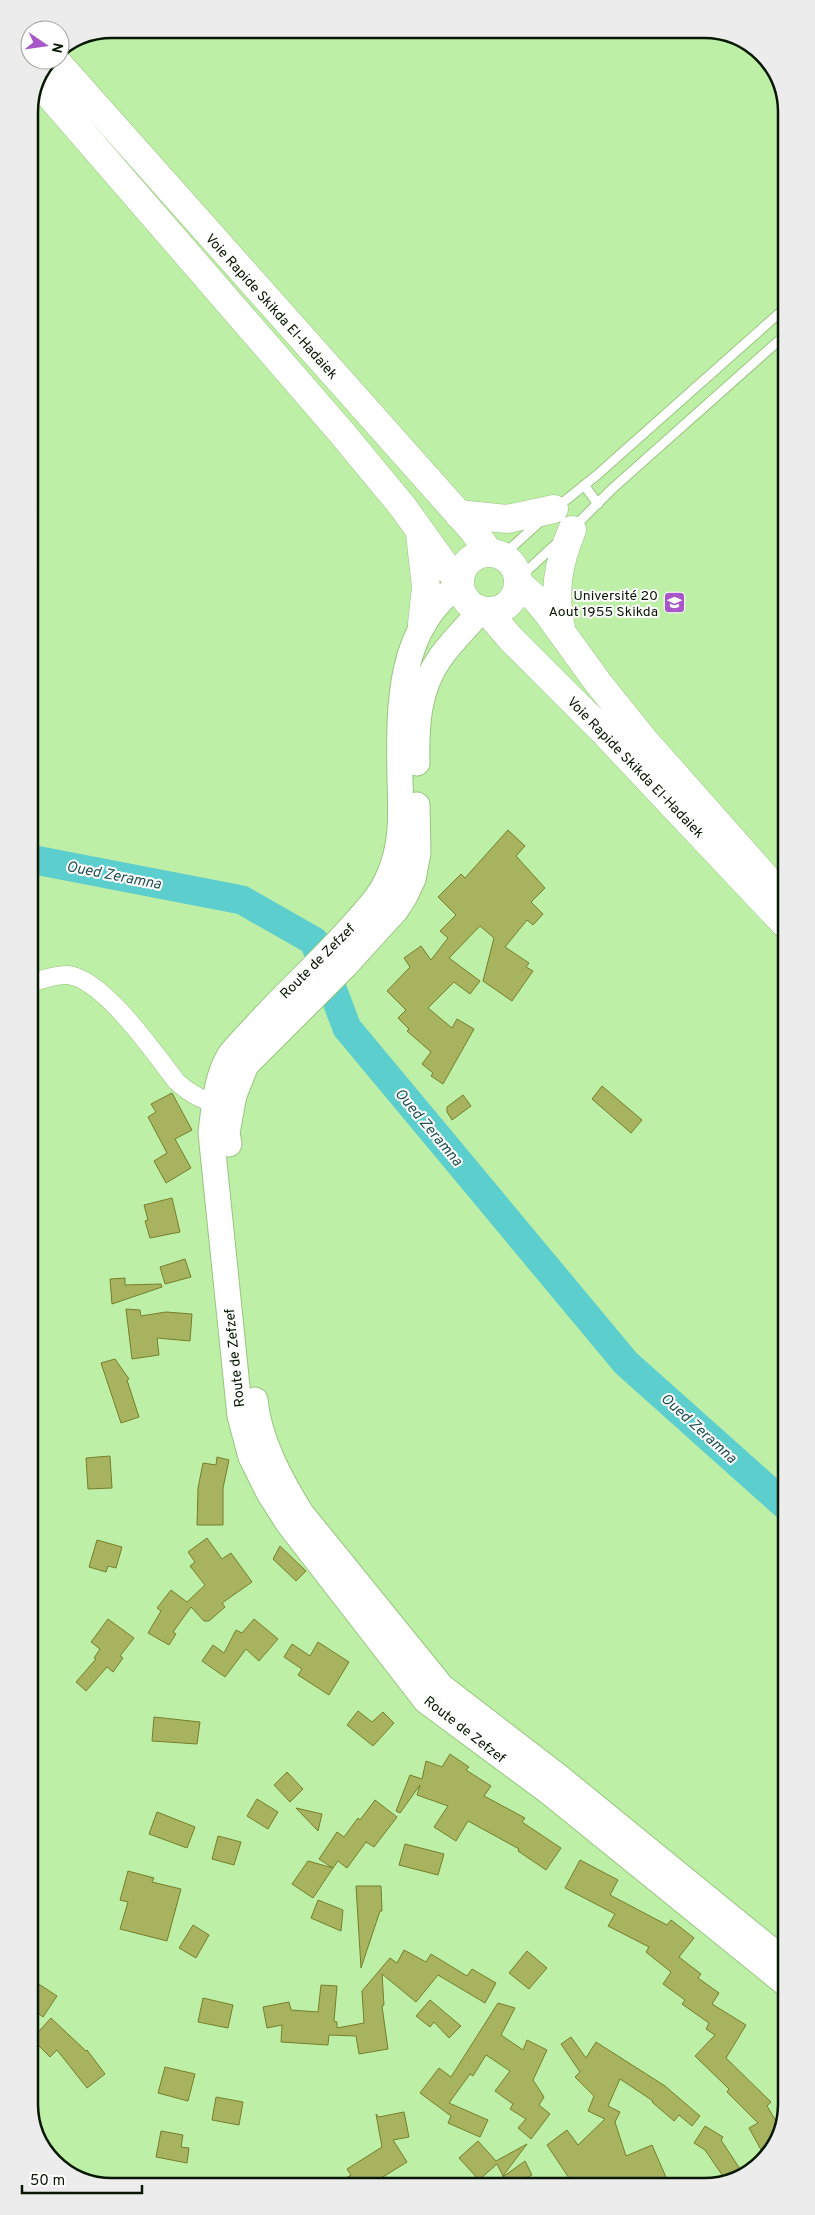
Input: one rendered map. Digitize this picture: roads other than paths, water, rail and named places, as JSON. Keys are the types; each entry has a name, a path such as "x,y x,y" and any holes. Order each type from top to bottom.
{"highway":[{"name":"Voie Rapide Skikda El-Hadaiek","path":"64,70 458,514 496,554 515,568 518,581 536,599 644,740 778,891"},
{"name":"Voie Rapide Skikda El-Hadaiek","path":"42,87 403,507 446,567 460,582 464,598 474,607 484,610 595,723 778,918"},
{"path":"458,514 506,520 554,509"},
{"path":"419,530 425,568 422,624"},
{"path":"562,635 556,602 557,579 561,558 572,530"},
{"path":"460,582 464,566 469,560 475,556 496,554"},
{"path":"484,610 500,609 511,601 518,581"}],"main road":[{"name":"Route de Zefzef","path":"339,958 380,893 394,866 401,832 399,723 402,688 408,660 422,624 446,594 460,582"},
{"name":"Route de Zefzef","path":"484,610 440,658 422,698 416,732 418,853 413,879 396,910 339,958 289,1005 246,1065 223,1105 211,1133 240,1416 251,1457 269,1493 288,1523 426,1701 549,1792 778,1978"},
{"name":"Route de Zefzef","path":"223,1105 256,1410 268,1451 283,1484 301,1513 442,1687 559,1777 778,1955"}],"street":[{"path":"38,981 68,975 83,980 115,1006 177,1082 189,1092 223,1105"}],"lane":[{"path":"496,554 584,485 778,314"},
{"path":"518,581 598,504 778,341"},
{"path":"584,485 598,504"}],"waterway":[{"name":"Oued Zeramna","path":"38,861 242,900 314,941 347,1028 626,1363 778,1499"}],"place":[{"name":"Université 20 Aout 1955 Skikda","path":"674,603"}]}
